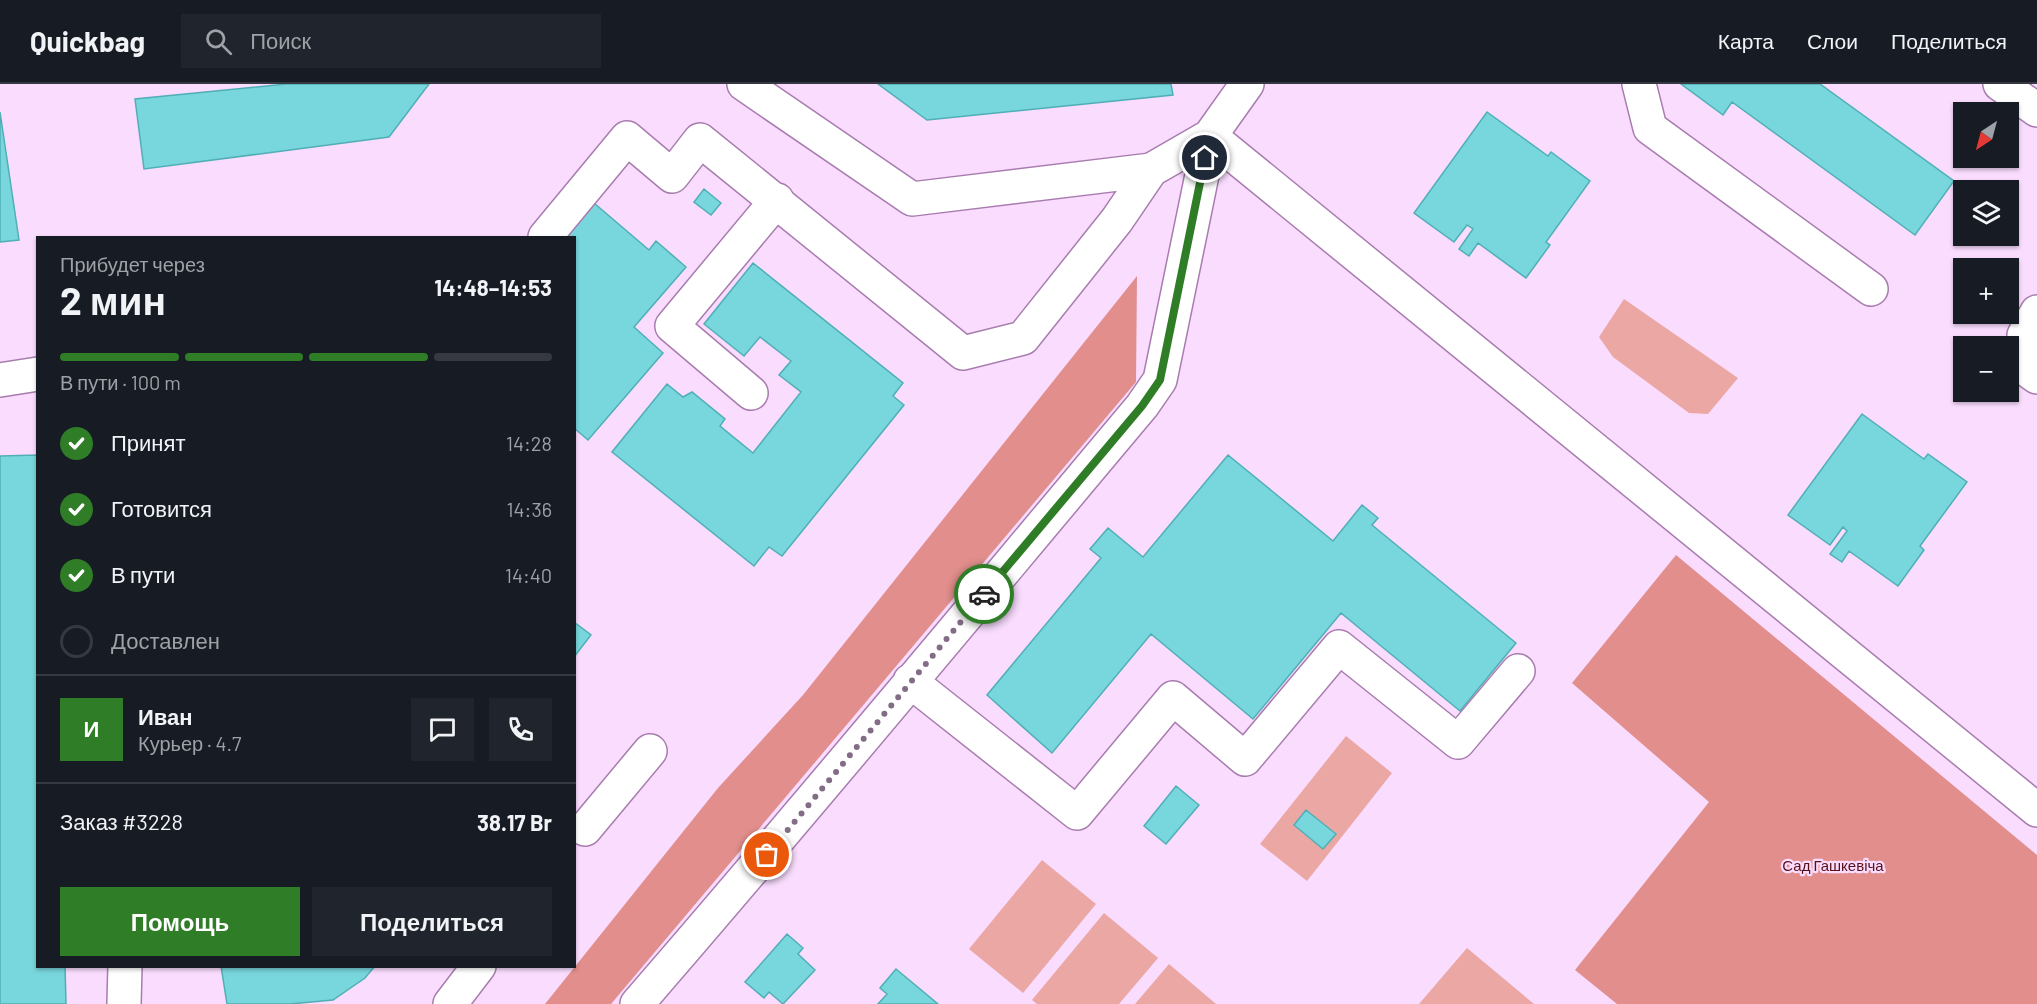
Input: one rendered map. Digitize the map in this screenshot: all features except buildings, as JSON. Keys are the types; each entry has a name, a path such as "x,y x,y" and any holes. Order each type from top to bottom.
{"street":[{"path":"744,84 912,199 1151,170 1210,136 1248,84"},
{"path":"1639,84 1650,128 1871,289"},
{"path":"2000,84 2037,110"},
{"path":"637,1004 796,822 910,681 1142,406 1160,380 1210,136"},
{"path":"1210,136 2037,810"},
{"path":"546,236 627,138 672,176 700,140 777,200 963,353 1023,338 1117,220 1151,170"},
{"path":"751,393 672,326 777,200"},
{"path":"2037,312 2024,335 2030,372 2037,377"},
{"path":"0,380 36,374"},
{"path":"910,681 1077,813 1173,698 1245,759 1339,647 1458,742 1518,671"},
{"path":"578,831 650,751"},
{"path":"124,968 124,1004"},
{"path":"450,1004 477,968"}],"shaded area":[{"path":"1624,299 1738,378 1708,414 1689,413 1613,357 1599,337"},
{"path":"1346,736 1392,773 1307,881 1260,844"},
{"path":"1042,860 1096,904 1023,993 969,949"},
{"path":"1104,913 1158,958 1119,1004 1037,1004 1032,1000"},
{"path":"1467,948 1534,1004 1419,1004"},
{"path":"1169,964 1216,1004 1135,1004"}],"green space":[{"path":"1137,276 1136,382 611,1004 545,1004 718,788 803,695"},
{"name":"Сад Гашкевіча","path":"1676,555 2037,855 2037,1004 1617,1004 1575,970 1709,802 1572,683"}],"way so far":[{"path":"767,855 984,594"}],"route":[{"path":"984,594 1142,406 1160,380 1168,352 1205,158"}]}
